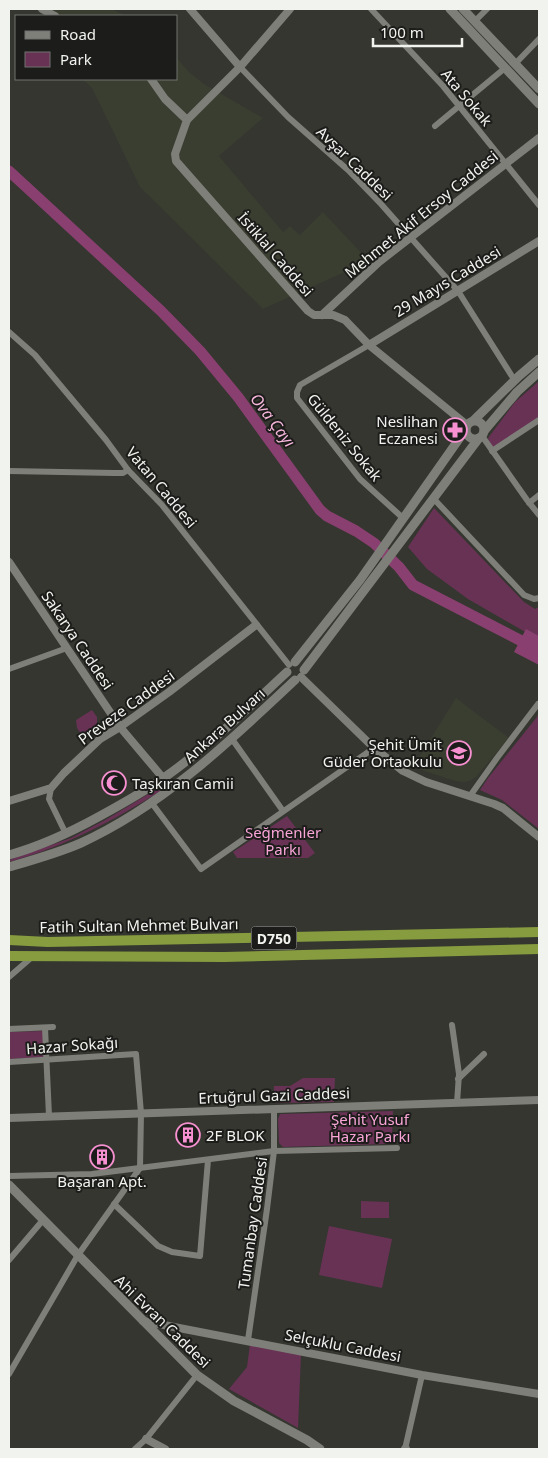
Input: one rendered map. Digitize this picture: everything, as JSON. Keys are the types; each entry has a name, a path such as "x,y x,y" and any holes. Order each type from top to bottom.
{"highway":[{"name":"Fatih Sultan Mehmet Bulvarı","path":"9,940 58,942 539,932"},
{"name":"Fatih Sultan Mehmet Bulvarı","path":"9,956 224,957 539,949"}],"main road":[{"path":"450,9 539,104"},
{"path":"463,9 539,89"},
{"name":"Ankara Bulvarı","path":"9,855 30,849 66,834 163,778 225,728 290,666 360,580 469,425 539,359"},
{"path":"433,498 517,392 539,372"},
{"path":"482,423 482,435 470,437 469,425 482,423"},
{"name":"Ankara Bulvarı","path":"9,867 79,844 110,828 171,789 232,739 300,675 433,498"},
{"path":"300,664 300,675 290,678 290,666 300,664"},
{"path":"225,728 232,739"},
{"path":"163,778 171,789"},
{"name":"Ahi Evran Caddesi","path":"10,1187 197,1375 234,1400 316,1448"}],"street":[{"path":"42,9 53,15"},
{"path":"190,9 240,67"},
{"path":"152,80 165,99 187,120 240,67 290,9"},
{"name":"Ata Sokak","path":"373,9 460,105 539,205"},
{"path":"475,22 487,9"},
{"path":"515,64 539,39"},
{"name":"Avşar Caddesi","path":"240,67 288,117 354,176 458,292 514,381"},
{"path":"435,126 505,68"},
{"name":"İstiklal Caddesi","path":"187,120 175,154 176,162 308,310 314,315 338,316 370,345 469,425"},
{"name":"Mehmet Akif Ersoy Caddesi","path":"321,315 379,262 539,138"},
{"name":"29 Mayıs Caddesi","path":"370,345 539,241"},
{"name":"Vatan Caddesi","path":"9,332 35,355 101,433 128,470 162,505 290,666"},
{"name":"Güldeniz Sokak","path":"370,345 302,383 298,389 297,398 360,479 404,519"},
{"path":"492,451 539,420"},
{"path":"482,435 539,514"},
{"path":"9,471 123,473 128,470"},
{"path":"529,502 539,494"},
{"path":"433,498 524,595 534,599 539,598"},
{"name":"Sakarya Caddesi","path":"9,562 120,727 163,778"},
{"name":"Preveze Caddesi","path":"51,788 100,738 120,727 169,692 256,625"},
{"path":"9,669 67,648"},
{"path":"300,675 374,748 393,764 426,782 503,808 539,836"},
{"path":"470,796 496,758 538,704"},
{"path":"232,739 283,811"},
{"path":"151,802 201,869 374,748"},
{"path":"9,801 51,788 49,799 66,834"},
{"path":"9,977 32,957"},
{"path":"452,1025 458,1079 457,1103"},
{"path":"9,1029 49,1028 46,1059 49,1116"},
{"name":"Hazar Sokağı","path":"9,1062 136,1054 141,1113"},
{"path":"458,1079 484,1054"},
{"name":"Ertuğrul Gazi Caddesi","path":"9,1118 539,1100"},
{"name":"Tumanbay Caddesi","path":"248,1340 268,1209 274,1151 274,1109"},
{"path":"9,1374 78,1255 140,1168 141,1113"},
{"path":"9,1176 92,1174 274,1151 397,1148"},
{"path":"114,1204 158,1246 172,1252 200,1256 208,1160"},
{"path":"9,1260 43,1220"},
{"name":"Selçuklu Caddesi","path":"142,1321 422,1375 539,1394"},
{"path":"135,1449 146,1439 197,1375"},
{"path":"406,1449 422,1375"},
{"path":"146,1439 165,1449"}],"shaded area":[{"path":"55,9 112,9 124,15 51,15"},
{"path":"178,59 188,71 204,84 263,118 219,156 283,232 290,226 300,235 323,212 369,261 263,309 140,187 92,88 83,80 178,80"},
{"path":"526,629 539,636 539,665 514,652"},
{"name":"Şehit Ümit Güder Ortaokulu","path":"456,698 509,738 476,777 464,782 455,781 413,767"}],"green space":[{"path":"539,381 539,417 494,447 492,451 488,438 515,402"},
{"path":"434,508 524,602 535,609 539,607 539,640 468,599 427,569 408,547"},
{"path":"92,710 97,717 97,726 85,735 81,734 77,728 76,720"},
{"path":"539,711 539,829 502,800 480,790 537,717"},
{"path":"160,787 162,790 88,832 49,849 9,862 9,860 71,838"},
{"name":"Seğmenler Parkı","path":"287,816 315,853 308,858 237,858 233,852"},
{"path":"43,1031 44,1057 9,1059 9,1032"},
{"path":"303,1078 335,1078 334,1102 274,1103 274,1086 290,1086"},
{"name":"Şehit Yusuf Hazar Parkı","path":"393,1111 392,1139 387,1144 283,1147 279,1143 278,1119 280,1114"},
{"path":"361,1201 389,1202 389,1218 361,1218"},
{"path":"329,1226 392,1239 382,1288 319,1275"},
{"path":"250,1344 301,1354 298,1428 229,1389 247,1367"}],"waterway":[{"name":"Ova Çayı","path":"9,171 161,311 200,351 238,397 320,510 374,543 399,567 413,585 539,650"}],"place":[{"name":"Neslihan Eczanesi","path":"455,430"},
{"name":"Şehit Ümit Güder Ortaokulu","path":"459,753"},
{"name":"Taşkıran Camii","path":"114,783"},
{"name":"2F BLOK","path":"188,1135"},
{"name":"Başaran Apt.","path":"102,1157"}]}
